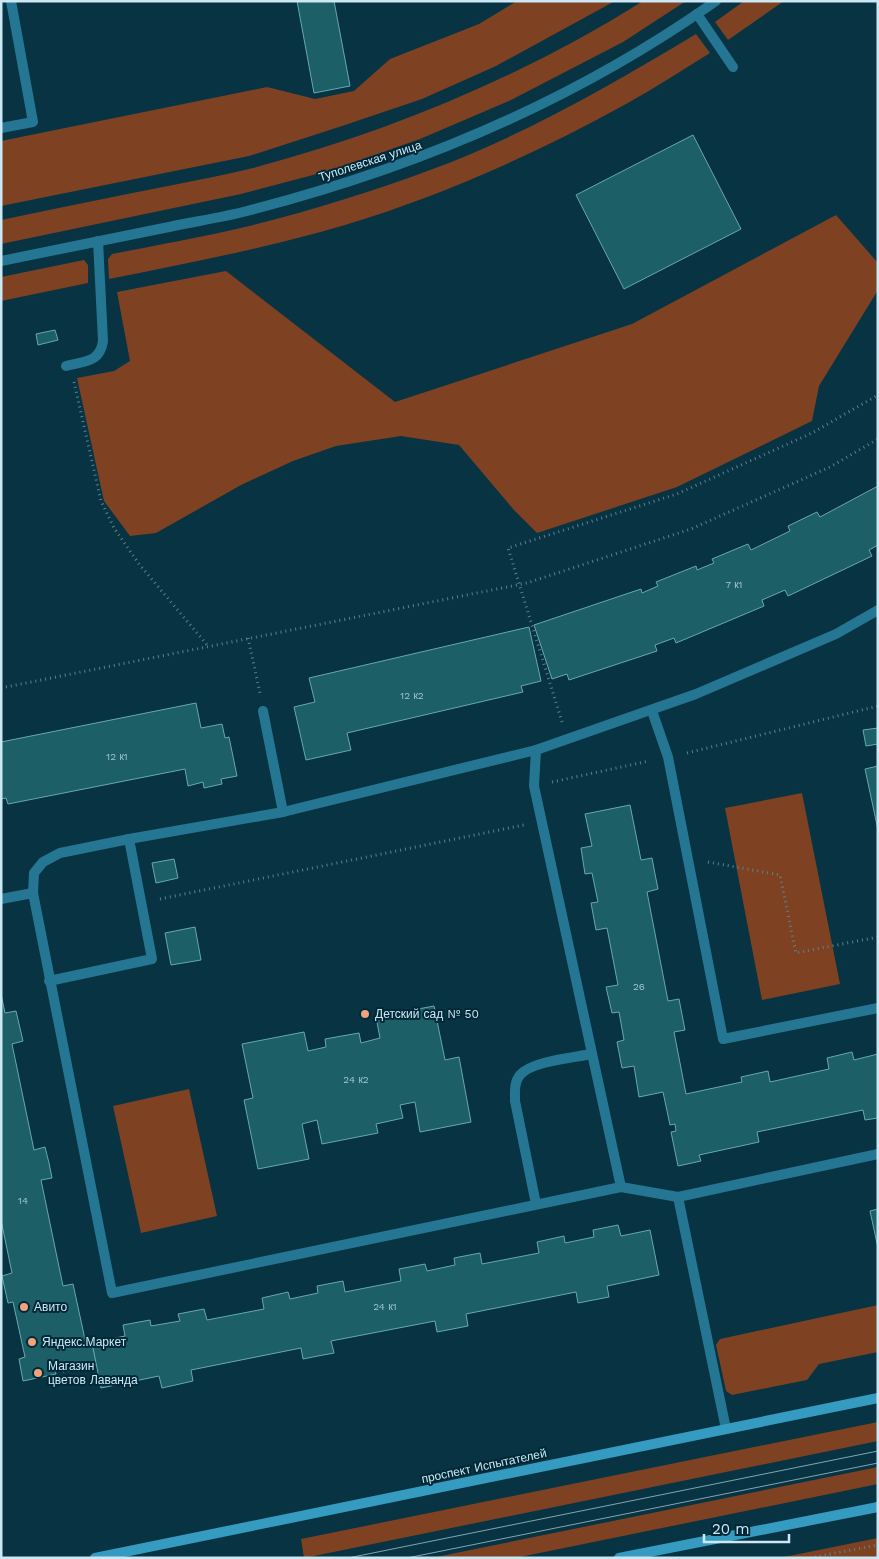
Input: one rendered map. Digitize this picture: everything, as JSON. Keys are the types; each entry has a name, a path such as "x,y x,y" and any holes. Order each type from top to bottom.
{"main road":[{"name":"проспект Испытателей","path":"96,1558 878,1398"},
{"path":"619,1558 878,1507"}],"street":[{"path":"1,128 33,122 11,1"},
{"name":"Туполевская улица","path":"1,261 245,211 337,186 426,156 519,117 609,69 716,1"},
{"path":"697,14 734,67"},
{"path":"68,365 94,359 101,352 103,341 98,241"},
{"path":"878,610 836,634 696,694 652,711 536,750 283,812 60,853 44,862 34,873 33,893 112,1293 621,1187 678,1197 878,1154"},
{"path":"263,711 283,812"},
{"path":"652,711 668,757 686,858 723,1039 878,1008"},
{"path":"536,750 534,786 621,1187"},
{"path":"49,981 152,959 130,839"},
{"path":"1,899 33,893"},
{"path":"536,1204 515,1101 514,1086 520,1075 531,1066 591,1054"},
{"path":"678,1197 726,1429"}],"path":[{"path":"68,365 104,508 114,528 139,564 208,646"},
{"path":"567,739 508,548 677,494 812,433 878,395"},
{"path":"1,688 527,584 691,529 830,467 878,439"},
{"path":"248,638 263,711"},
{"path":"534,786 668,757 878,706"},
{"path":"142,903 542,821"},
{"path":"686,858 780,875 796,953 878,937"},
{"path":"810,1558 878,1545"}],"shaded area":[{"path":"517,1 615,1 496,66 422,99 342,126 249,156 1,206 1,141 267,87 315,99 354,91 390,59 479,24"},
{"path":"643,1 686,1 623,42 511,100 420,139 332,170 241,194 1,244 1,220 253,168 304,154 405,119 454,99 551,54"},
{"path":"744,1 784,1 728,40 715,22"},
{"path":"696,34 710,53 647,92 593,122 524,156 453,187 417,201 316,233 227,255 109,279 108,259 112,254 215,234 340,201 430,170 499,142 632,72"},
{"path":"836,215 878,263 878,290 819,386 812,421 677,487 537,533 514,510 459,445 401,436 336,446 293,461 241,485 156,533 130,536 104,501 77,378 114,371 130,361 117,292 226,271 395,402 632,324"},
{"path":"84,260 88,265 88,283 1,301 1,277"},
{"path":"802,793 840,984 762,1000 725,808"},
{"path":"189,1089 217,1216 141,1233 113,1106"},
{"path":"878,1305 878,1352 819,1364 807,1380 732,1395 726,1391 716,1345 720,1339"},
{"path":"878,1422 878,1441 304,1558 301,1539"},
{"path":"878,1467 878,1484 515,1558 431,1558"},
{"path":"878,1538 878,1558 779,1558"}],"building":[{"path":"297,1 334,1 350,86 314,93"},
{"path":"693,135 741,229 624,289 576,195"},
{"path":"55,330 58,340 38,345 36,334"},
{"path":"878,486 878,545 869,550 872,556 788,596 785,590 762,600 764,606 676,643 674,638 655,645 657,651 569,680 567,674 552,679 534,625 641,589 642,593 658,586 656,582 696,566 697,570 714,563 712,559 748,544 751,550 790,531 788,526 817,512 820,517"},
{"path":"529,627 541,681 521,686 523,692 347,733 351,750 306,760 294,707 315,702 309,678"},
{"path":"196,703 201,728 222,724 225,738 229,737 237,776 221,779 222,784 204,788 203,782 188,786 185,769 8,804 6,798 1,799 1,742"},
{"path":"878,728 878,744 866,746 863,730"},
{"path":"878,766 878,830 865,769"},
{"path":"630,805 641,860 652,858 658,889 647,892 668,1001 679,999 685,1030 674,1032 686,1094 742,1082 741,1077 768,1071 770,1082 829,1069 827,1058 852,1052 854,1060 878,1054 878,1118 865,1120 863,1110 757,1132 759,1142 699,1155 701,1161 678,1166 671,1132 676,1131 675,1124 670,1125 663,1092 639,1097 634,1066 622,1068 617,1042 624,1040 619,1012 612,1013 606,987 618,985 607,928 596,930 591,903 598,902 592,873 585,874 581,848 592,846 585,814"},
{"path":"174,859 178,878 156,883 152,863"},
{"path":"195,927 201,960 171,965 165,933"},
{"path":"1,994 5,1013 16,1011 23,1041 12,1044 34,1150 45,1147 49,1163 52,1178 41,1180 63,1286 73,1284 86,1344 92,1343 97,1365 63,1372 62,1367 55,1369 56,1374 23,1381 19,1359 25,1357 13,1302 8,1303 2,1276 12,1273 1,1220"},
{"path":"434,1006 445,1060 459,1057 471,1122 420,1132 415,1102 400,1105 403,1118 376,1124 378,1133 322,1144 317,1120 302,1124 309,1159 258,1169 244,1100 253,1098 242,1044 304,1032 308,1051 326,1047 325,1039 359,1033 361,1043 380,1038 376,1017"},
{"path":"878,1209 878,1248 870,1211"},
{"path":"618,1225 621,1236 650,1230 659,1275 607,1286 609,1297 578,1303 576,1292 466,1314 468,1326 437,1332 435,1321 331,1341 334,1353 303,1359 301,1348 191,1370 193,1381 162,1388 159,1376 101,1388 92,1343 125,1336 123,1325 150,1320 151,1326 180,1321 178,1314 204,1309 207,1320 264,1309 262,1298 288,1292 290,1299 318,1293 317,1286 343,1281 345,1292 401,1281 399,1269 425,1264 427,1271 455,1265 454,1258 480,1253 482,1264 539,1253 537,1242 564,1236 565,1243 594,1237 593,1230"}],"tram line":[{"path":"348,1558 878,1451"},
{"path":"407,1558 878,1463"}],"place":[{"name":"Детский сад № 50","path":"365,1014"},
{"name":"Авито","path":"24,1307"},
{"name":"Яндекс.Маркет","path":"32,1342"},
{"name":"Магазин цветов Лаванда","path":"38,1373"}]}
